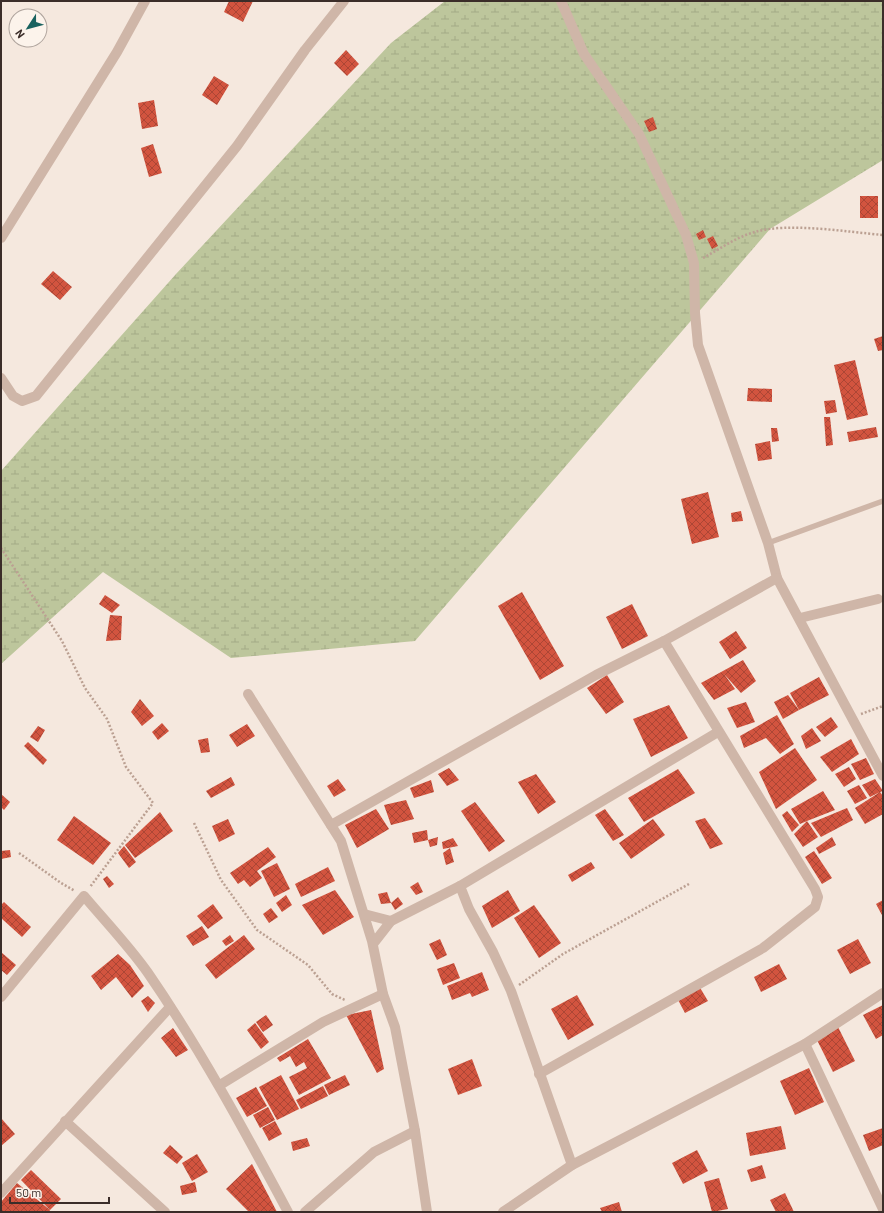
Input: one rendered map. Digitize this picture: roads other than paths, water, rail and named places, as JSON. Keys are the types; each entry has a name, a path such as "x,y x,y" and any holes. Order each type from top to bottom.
{"street":[{"path":"1,238 117,52 145,1"},
{"path":"1,378 13,396 22,401 36,396 237,146 305,50 344,1"},
{"path":"561,1 584,54 639,134 686,235 694,263 695,313 698,345 768,543 777,578 800,618 883,776"},
{"path":"332,825 596,675 664,641 777,578"},
{"path":"800,618 878,599"},
{"path":"539,1074 763,948 816,906 818,897 815,889 718,732 664,641"},
{"path":"248,694 314,801 332,825 341,841 364,914 383,994 395,1027 415,1131 427,1212"},
{"path":"372,944 391,921 460,886 718,732"},
{"path":"460,886 469,909 494,952 511,991 572,1165"},
{"path":"1,997 84,896 147,972 170,1007 220,1085 288,1212"},
{"path":"364,914 391,921"},
{"path":"220,1085 323,1022 383,994"},
{"path":"502,1212 513,1209 572,1165 805,1044 883,994"},
{"path":"1,1193 170,1007"},
{"path":"805,1044 883,1209"},
{"path":"65,1121 165,1212"},
{"path":"305,1212 374,1152 415,1131"}],"lane":[{"path":"768,543 883,501"}]}
